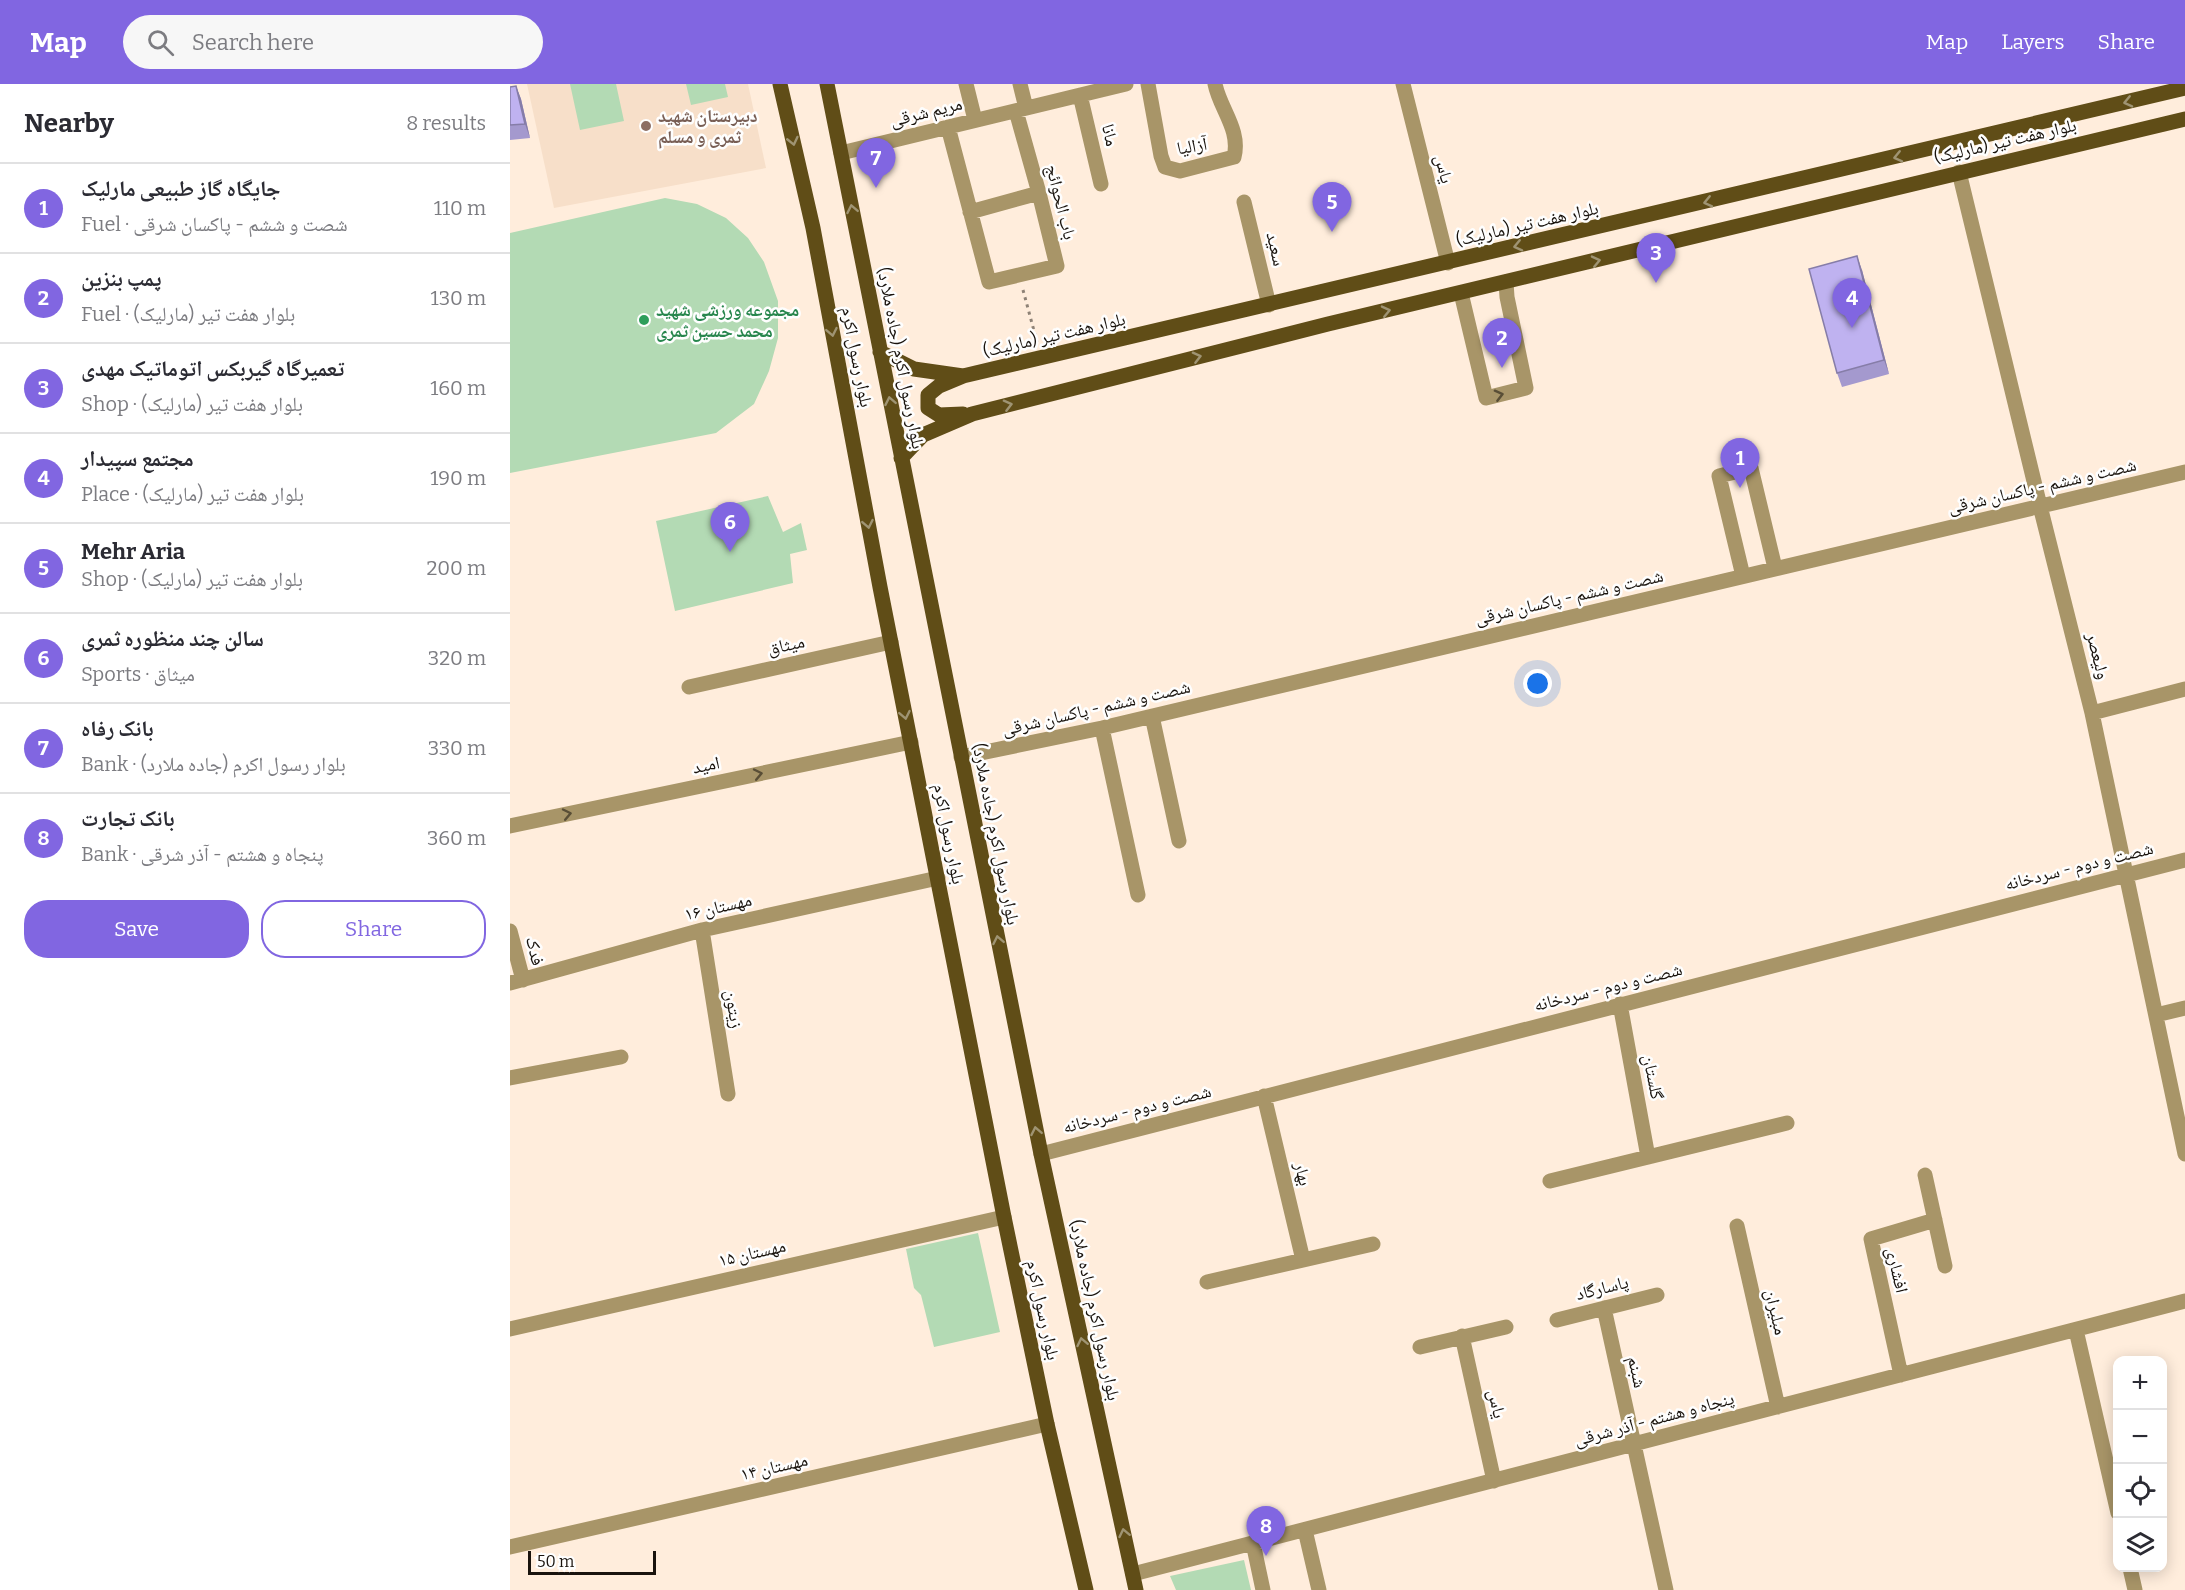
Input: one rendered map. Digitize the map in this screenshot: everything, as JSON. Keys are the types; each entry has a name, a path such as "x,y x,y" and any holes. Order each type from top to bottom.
{"main road":[{"name":"بلوار رسول اکرم","path":"780,84 813,228 891,642 1004,1217 1047,1424 1086,1590"},
{"name":"بلوار رسول اکرم (جاده ملارد)","path":"827,84 1041,1154 1136,1590"},
{"name":"بلوار هفت تیر (مارلیک)","path":"880,352 914,369 963,376 2185,88"},
{"name":"بلوار هفت تیر (مارلیک)","path":"901,458 923,435 972,414 1328,324 2185,119"},
{"path":"963,376 939,386 928,395 928,408 939,415 972,414"}],"street":[{"path":"966,84 975,120"},
{"name":"باب الحوائج","path":"948,127 988,282 1057,266 1021,109 1020,84"},
{"name":"مریم شرقی","path":"841,153 1126,84"},
{"name":"آزالیا","path":"1148,84 1165,167 1180,171 1234,157 1236,147 1231,126 1215,84"},
{"name":"یاس","path":"1403,84 1448,263"},
{"name":"مانا","path":"1080,95 1101,184"},
{"name":"ولیعصر","path":"1959,172 2092,713 2185,1154"},
{"path":"970,212 1039,193"},
{"name":"سعید","path":"1244,202 1269,305"},
{"path":"1461,293 1486,398 1496,396 1526,388 1506,282"},
{"path":"1743,576 1719,476 1751,468 1775,568"},
{"name":"شصت و ششم - پاکسان شرقی","path":"961,757 1102,728 2185,472"},
{"name":"میثاق","path":"689,687 891,642"},
{"path":"2092,713 2185,690"},
{"path":"1152,716 1179,841"},
{"path":"1102,728 1138,895"},
{"name":"امید","path":"510,826 911,742"},
{"name":"شصت و دوم - سردخانه","path":"1041,1154 2127,873 2185,860"},
{"name":"مهستان ۱۶","path":"516,982 702,930 938,878"},
{"name":"زیتون","path":"702,930 728,1094"},
{"name":"فدک","path":"510,931 516,982"},
{"name":"گلستان","path":"1620,1004 1648,1157"},
{"path":"2156,1015 2185,1008"},
{"path":"510,1078 621,1057"},
{"name":"بهار","path":"1264,1096 1303,1260"},
{"path":"1550,1181 1787,1123"},
{"path":"1926,1175 1945,1266"},
{"name":"مهستان ۱۵","path":"510,1329 1004,1217"},
{"name":"افشاری","path":"1901,1375 1871,1239 1935,1220"},
{"name":"مبلیران","path":"1737,1226 1778,1407"},
{"path":"1207,1282 1373,1244"},
{"name":"پاسارگاد","path":"1557,1320 1657,1295"},
{"name":"پنجاه و هشتم - آذر شرقی","path":"1133,1574 2185,1301"},
{"name":"شبنم","path":"1604,1308 1666,1590"},
{"path":"1420,1347 1506,1327"},
{"path":"2076,1330 2113,1491"},
{"name":"یاس","path":"1462,1336 1494,1481"},
{"name":"مهستان ۱۴","path":"510,1547 1047,1424"},
{"path":"1305,1530 1319,1590"},
{"path":"1253,1543 1263,1590"},
{"path":"2131,1572 2135,1590"}],"path":[{"path":"1019,275 1041,358"}],"shaded area":[{"name":"دبیرستان شهید ثمری و مسلم","path":"527,84 748,84 766,168 554,208"}],"green space":[{"path":"570,84 616,84 624,121 580,130"},
{"path":"686,84 725,84 728,97 691,105"},
{"name":"مجموعه ورزشی شهید محمد حسین ثمری","path":"665,198 697,204 726,218 748,238 764,262 778,301 778,338 769,371 754,404 716,433 510,473 510,233"},
{"path":"768,496 783,532 801,523 807,550 790,554 793,583 675,611 656,521"},
{"path":"978,1233 1000,1332 934,1347 921,1295 914,1288 906,1249"},
{"path":"1244,1560 1251,1590 1176,1590 1170,1576"}],"building":[{"path":"516,86 525,124 510,125 510,87"},
{"path":"1857,256 1884,360 1837,373 1809,269"}],"place":[{"name":"دبیرستان شهید ثمری و مسلم","path":"646,126"},
{"name":"بانک رفاه","path":"876,188"},
{"name":"Mehr Aria","path":"1332,232"},
{"name":"تعمیرگاه گیربکس اتوماتیک مهدی","path":"1656,283"},
{"name":"مجموعه ورزشی شهید محمد حسین ثمری","path":"644,320"},
{"name":"مجتمع سپیدار","path":"1852,328"},
{"name":"پمپ بنزین","path":"1502,368"},
{"name":"جایگاه گاز طبیعی مارلیک","path":"1740,488"},
{"name":"سالن چند منظوره ثمری","path":"730,552"},
{"name":"بانک تجارت","path":"1266,1556"}]}
